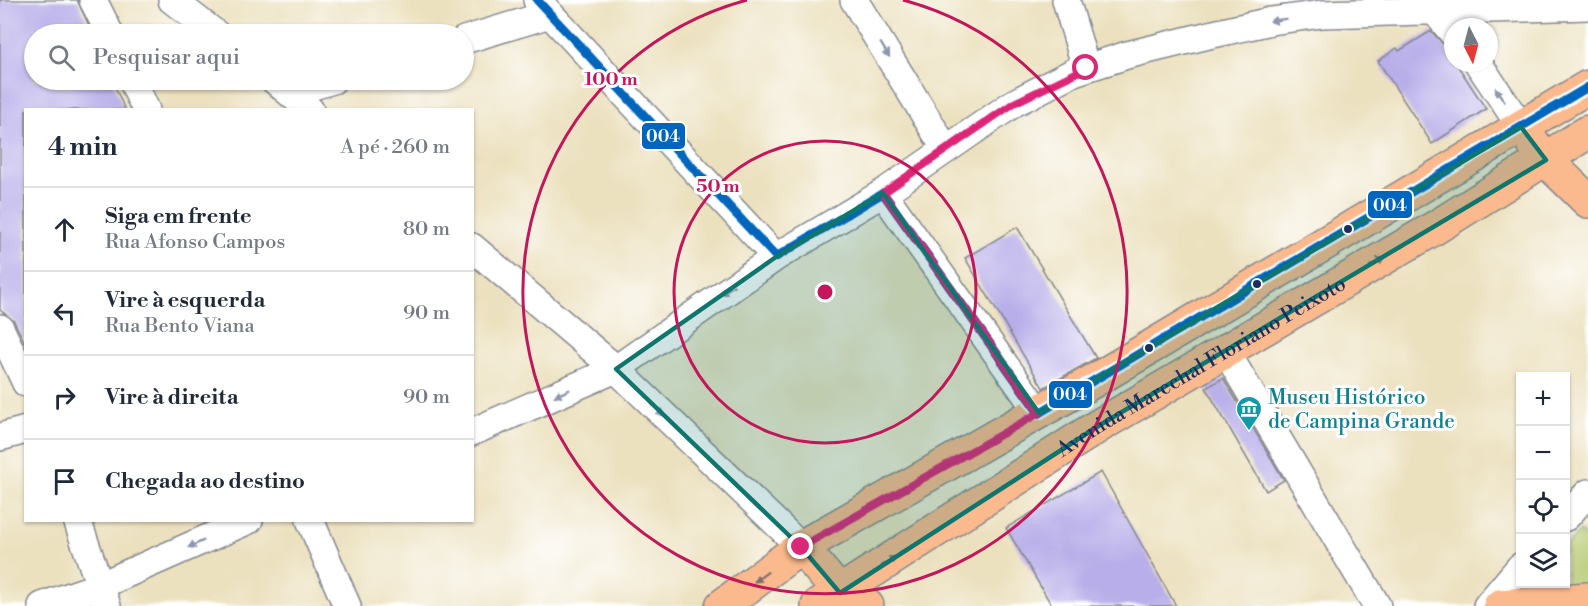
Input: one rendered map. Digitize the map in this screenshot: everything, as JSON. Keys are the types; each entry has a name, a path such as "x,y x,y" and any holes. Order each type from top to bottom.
{"main road":[{"name":"Avenida Marechal Floriano Peixoto","path":"722,606 801,547 1039,413 1588,87"},
{"path":"1521,127 1545,160 1588,201"},
{"name":"Avenida Marechal Floriano Peixoto","path":"842,602 996,491 1225,350 1433,229 1588,132"},
{"path":"801,547 842,602"},
{"path":"1500,606 1588,599"}],"street":[{"path":"93,0 105,24"},
{"path":"172,0 203,24"},
{"path":"854,0 945,148"},
{"path":"1066,0 1086,68"},
{"path":"474,431 616,369 776,257 883,193 945,148 1014,103 1086,68 1127,55 1321,7 1433,9 1588,6"},
{"path":"474,36 544,7 776,257"},
{"path":"1433,9 1444,22"},
{"path":"1484,72 1521,127"},
{"path":"137,90 145,108"},
{"path":"883,193 1039,413"},
{"path":"474,249 616,369 801,547"},
{"path":"0,328 24,379"},
{"path":"1225,350 1377,606"},
{"path":"0,437 24,431"},
{"path":"1570,513 1588,493"},
{"path":"78,522 103,596"},
{"path":"42,606 103,596 245,522"},
{"path":"311,522 347,606"},
{"path":"1487,606 1516,573"}],"highlighted area":[{"path":"1521,127 1546,160 1100,425 840,593 801,547 616,369 776,257 883,193 1039,413"}],"green space":[{"path":"1580,531 1588,538 1588,585 1570,586 1570,542"}],"building":[{"path":"0,0 77,0 88,24 24,24 24,90 116,90 124,108 24,108 24,341 14,321 0,310"},
{"path":"1431,31 1444,45 1444,72 1462,72 1486,109 1432,144 1378,61 1397,48 1399,51"},
{"path":"1017,227 1096,358 1043,388 965,258"},
{"name":"Museu Histórico de Campina Grande","path":"1223,378 1284,480 1266,491 1206,388"},
{"path":"1101,472 1176,606 1052,606 1006,528"}],"transit line":[{"name":"004","path":"537,0 776,257 883,193 1039,413 1588,87"}],"place":[{"name":"Museu Histórico de Campina Grande","path":"1249,432"}],"route":[{"path":"801,547 1039,413 883,193 945,148 1014,103 1086,68"}]}
